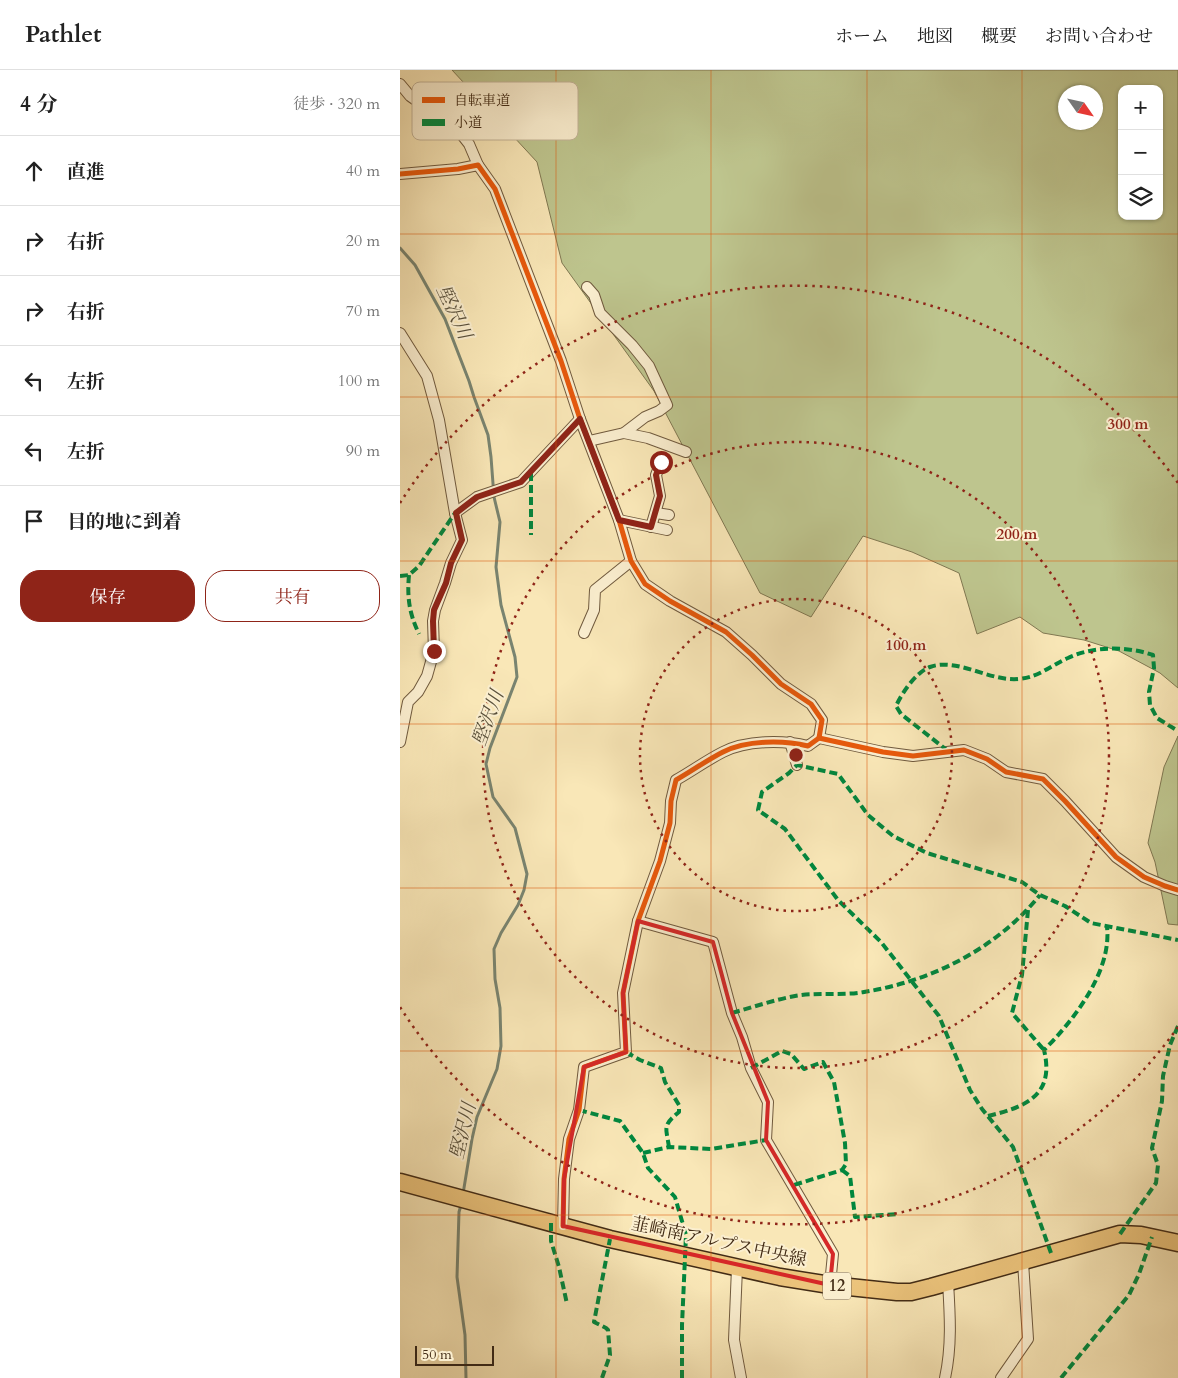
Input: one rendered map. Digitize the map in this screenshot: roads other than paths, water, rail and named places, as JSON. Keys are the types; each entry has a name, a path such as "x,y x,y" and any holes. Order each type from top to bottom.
{"main road":[{"name":"韮崎南アルプス中央線","path":"400,1182 610,1239 737,1268 830,1285 897,1292 911,1292 1120,1234 1140,1235 1178,1243"}],"street":[{"path":"400,84 412,97"},
{"path":"466,140 478,165 495,189 561,361 580,419 619,520 631,561 645,584 670,601 726,632 781,684 811,704 822,720 819,738 808,746 790,742 757,742 724,751 676,780 671,801 670,823 660,861 638,921 623,993 626,1052 584,1067 578,1110 568,1147 564,1179 562,1226"},
{"path":"400,174 458,169 478,165"},
{"path":"587,287 594,295 600,313 650,366 668,405 646,417 624,433 589,441"},
{"path":"400,333 427,376 439,420 462,540 451,563 446,583 434,610 434,651 426,676 418,692 404,700 400,742"},
{"path":"456,513 477,497 521,482 580,419"},
{"path":"624,433 648,438 686,452"},
{"path":"651,527 660,496 656,475 661,462"},
{"path":"656,513 669,515"},
{"path":"619,520 668,530"},
{"path":"584,634 594,610 595,590 631,561"},
{"path":"819,738 882,752 913,756 964,750 987,759 1006,772 1043,779 1116,857 1144,876 1178,890"},
{"path":"790,742 797,765"},
{"path":"638,921 713,942 732,1013 742,1037 751,1068 768,1102 766,1140 833,1254 830,1285"},
{"path":"1001,1378 1028,1339 1022,1262"},
{"path":"737,1268 734,1340 741,1378"},
{"path":"945,1378 951,1338 948,1282"}],"waterway":[{"name":"堅沢川","path":"400,248 415,265 445,319 488,435 494,497 500,522 496,567 501,605 515,657 517,677 490,748 486,764 493,797 515,828 527,874 524,890 518,905 501,933 494,949 495,979 500,1008 501,1046 497,1069 477,1117 463,1194"},
{"name":"堅沢川","path":"461,1205 459,1212 457,1277 465,1335 466,1378"}]}
